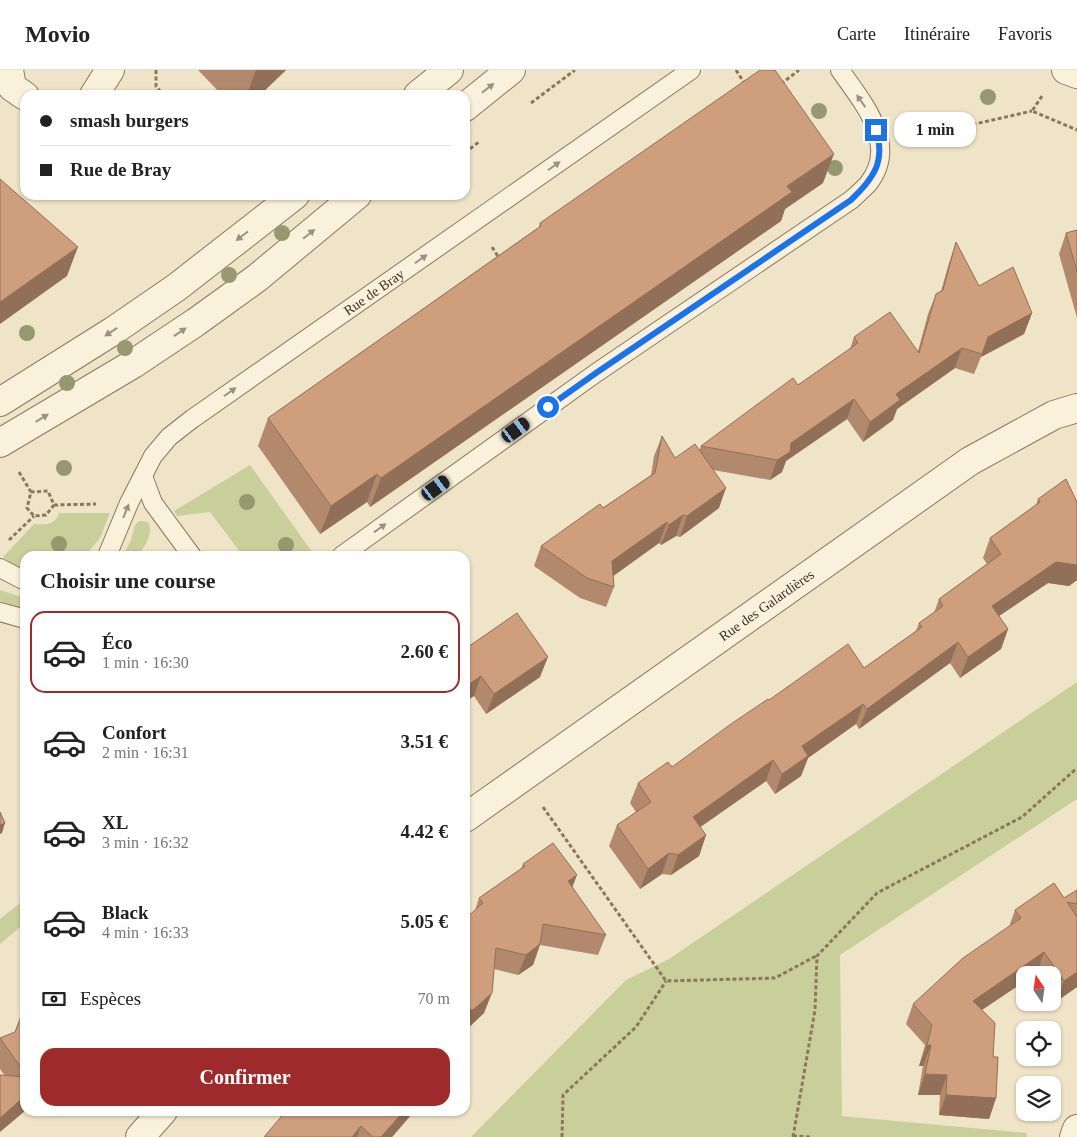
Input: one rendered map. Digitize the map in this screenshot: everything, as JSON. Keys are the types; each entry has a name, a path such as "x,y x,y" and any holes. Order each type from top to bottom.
{"street":[{"path":"9,70 12,87 20,93"},
{"path":"97,90 110,70"},
{"path":"470,103 511,70"},
{"path":"1066,70 1077,74"},
{"path":"0,402 113,331 177,287 289,200"},
{"path":"0,443 133,364 196,322 256,278 351,200"},
{"name":"Rue des Galardières","path":"470,814 970,461 1054,415 1077,408"},
{"path":"140,1137 159,1116"},
{"path":"1074,1137 1077,1129"}],"lane":[{"name":"Rue de Bray","path":"109,551 153,456 169,437 691,70"},
{"path":"348,551 596,373 851,200 869,182 878,164 880,142 873,119 840,70"},
{"path":"143,476 153,503 188,551"},
{"path":"0,568 20,578"},
{"path":"0,612 20,618"}],"path":[{"path":"156,70 156,86 159,90"},
{"path":"736,70 746,86"},
{"path":"778,86 799,70"},
{"path":"1032,111 1042,95"},
{"path":"880,142 907,140 1032,111 1077,130"},
{"path":"7,542 34,516 46,515 54,505 48,491 31,492 27,508 34,516"},
{"path":"666,981 775,978 817,956 877,893 1022,818 1077,768"},
{"path":"522,777 666,981"},
{"path":"812,1137 793,1137 815,1010 817,956"},
{"path":"562,1137 563,1095 636,1027 666,981"}],"green space":[{"path":"250,465 311,551 239,551 210,512 177,516 174,511"},
{"path":"59,513 110,513 100,538 89,551 20,551 20,568 3,557 34,524 53,522"},
{"path":"139,521 148,522 150,531 148,540 141,551 126,551 131,540 135,525"},
{"path":"0,590 20,596 20,608 0,601"},
{"path":"1077,682 1077,799 840,955 842,1116 1027,1133 1027,1137 471,1137 626,980 669,959"},
{"path":"20,903 20,927 0,944 0,919"}],"building":[{"path":"760,70 775,70 834,154 787,186 792,192 381,478 377,474 331,506 268,418 541,226 540,223"},
{"path":"0,179 20,196 20,200 24,200 78,247 0,302"},
{"path":"1077,230 1077,271 1066,233"},
{"path":"956,242 979,286 1013,267 1032,313 988,337 982,354 962,348 896,394 900,400 870,422 854,399 791,443 790,452 777,460 701,446 793,378 798,385 858,343 854,337 890,312 919,353 936,294 943,290"},
{"path":"662,436 675,458 695,444 726,488 687,516 683,515 669,525 667,522 612,561 614,587 587,578 541,546 600,504 603,508 655,473"},
{"path":"1066,479 1077,502 1077,565 1056,562 992,606 1008,629 968,657 958,642 867,709 863,704 802,746 808,756 782,774 773,760 693,817 706,835 678,855 669,853 648,869 617,825 651,802 638,783 668,762 672,767 848,644 864,668 922,627 919,623 943,606 939,599 1001,554 990,538 1040,502 1038,499"},
{"path":"517,613 548,657 494,694 481,676 470,684 470,646"},
{"path":"0,812 5,823 0,825"},
{"path":"553,843 577,875 568,881 606,935 543,924 540,944 526,955 496,948 492,993 473,1010 470,1010 470,915 483,903 479,898 525,866 523,864"},
{"path":"1054,883 1064,898 1077,890 1077,904 1067,902 1077,917 1077,972 1064,981 1061,977 1061,966 1054,966 1044,952 1024,966 1016,966 1016,971 973,1001 995,1023 993,1057 998,1057 996,1098 946,1095 947,1075 925,1074 931,1045 927,1045 932,1025 913,1004 963,958 1021,918 1015,910"},
{"path":"20,1019 20,1066 0,1038 15,1032"},
{"path":"0,1075 20,1077 20,1100 0,1118"},
{"path":"282,1116 400,1116 381,1137 373,1137 361,1126 352,1137 264,1137"}],"route":[{"path":"548,407 851,200 869,182 878,164 880,142 876,130"}]}
